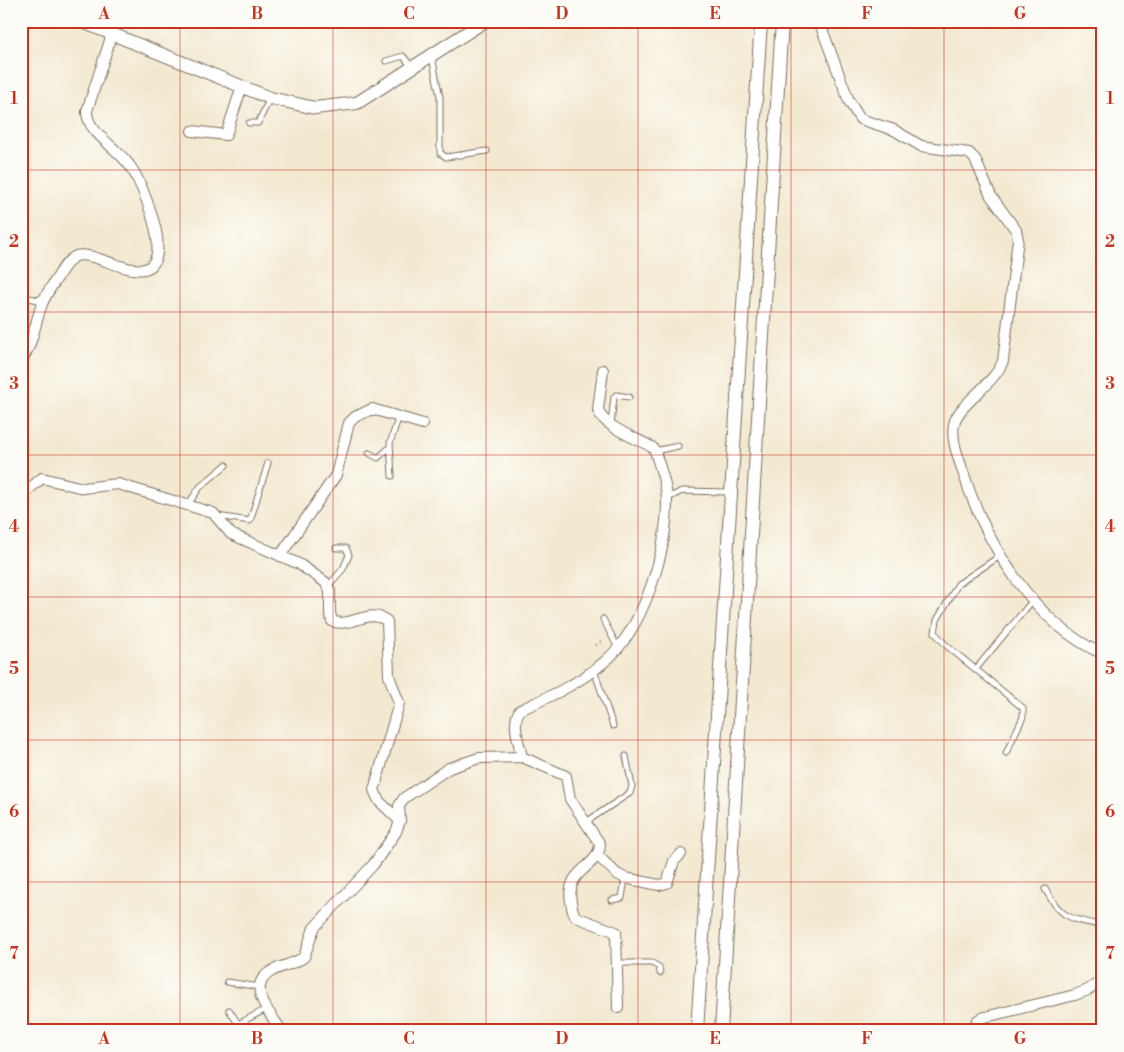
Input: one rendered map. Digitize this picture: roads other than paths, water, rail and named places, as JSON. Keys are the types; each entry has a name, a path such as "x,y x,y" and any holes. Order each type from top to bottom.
{"street":[{"path":"80,21 270,98 315,108 346,106 357,103 485,21"},
{"path":"697,1031 761,21"},
{"path":"721,1031 782,21"},
{"path":"819,21 848,101 860,119 894,130 921,146 969,153 975,159 990,196 1016,230 1018,240 999,372 956,416 953,440 970,492 1000,556 1033,600 1077,642 1103,654"},
{"path":"21,361 29,347 46,296 66,264 82,254 125,269 138,270 148,267 155,259 158,246 156,233 138,182 122,154 90,126 86,119 112,34"},
{"path":"192,131 226,135 242,86"},
{"path":"522,757 515,721 520,710 571,686 594,670 625,641 640,615 653,580 661,549 667,498 655,451 652,447 611,425 600,416 598,410 603,370"},
{"path":"280,556 336,475 350,423 355,418 372,410 423,424"},
{"path":"21,496 36,480 48,478 83,488 118,484 187,506 216,516 231,534 299,564 329,586 332,621 340,623 369,616 384,618 389,625 389,676 399,703 374,790 379,801 400,821"},
{"path":"282,1031 260,998 260,987 266,975 304,957 314,928 378,859 396,832 400,821 399,806 404,798 449,768 479,758 522,757 566,776 568,794 600,844 597,855 572,882 570,893 573,914 579,919 616,932 618,1008"},
{"path":"597,855 617,874 625,878 664,884 669,879 674,860 681,854"},
{"path":"973,1031 977,1021 981,1018 1075,995 1088,990 1103,980"}],"lane":[{"path":"386,62 403,56 412,68"},
{"path":"431,56 440,97 440,153 446,157 486,151"},
{"path":"249,123 258,123 270,98"},
{"path":"21,296 38,300 46,296"},
{"path":"611,425 614,397 616,395 629,396"},
{"path":"392,476 390,447 398,418"},
{"path":"655,451 678,446"},
{"path":"369,453 378,458 390,447"},
{"path":"216,516 250,520 268,463"},
{"path":"187,506 200,487 226,465"},
{"path":"667,498 682,491 731,492"},
{"path":"329,586 343,569 349,555 346,548 336,548"},
{"path":"1000,556 958,584 937,620 935,633 975,670 1022,708 1023,717 1006,753"},
{"path":"975,670 1033,600"},
{"path":"603,620 618,648"},
{"path":"594,670 613,726"},
{"path":"585,822 630,793 632,786 626,756"},
{"path":"612,900 622,898 625,878"},
{"path":"1045,889 1055,908 1067,917 1103,926"},
{"path":"618,963 652,962 659,967 660,972"},
{"path":"227,982 260,987"},
{"path":"229,1010 237,1022 240,1023 266,1009"}]}
